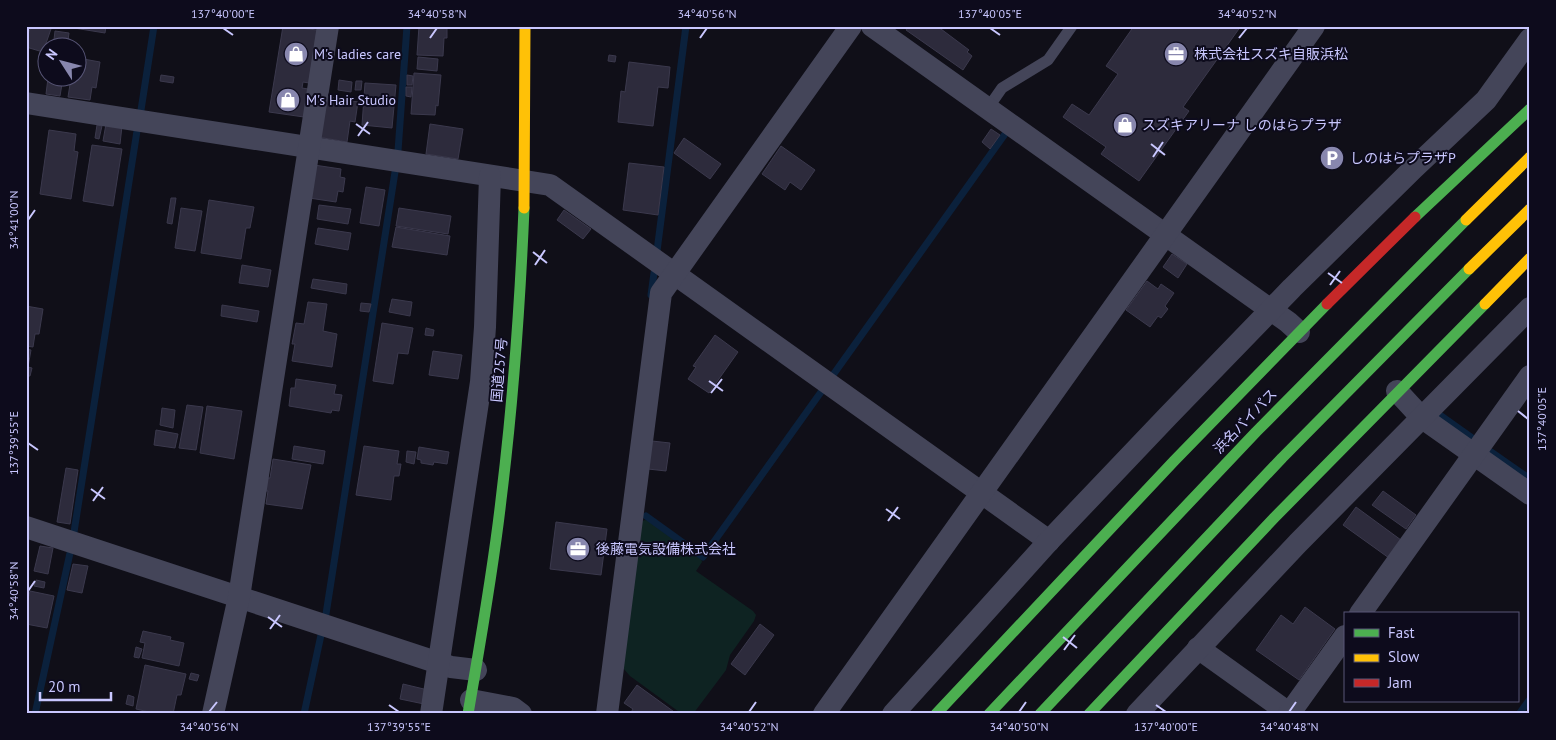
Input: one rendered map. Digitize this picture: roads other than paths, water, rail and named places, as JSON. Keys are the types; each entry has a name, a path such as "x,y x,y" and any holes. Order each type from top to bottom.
{"highway":[{"name":"国道257号","path":"470,707 491,576 509,426 519,295 524,182 525,26"},
{"path":"936,714 1118,520 1299,332 1436,196 1530,109"},
{"name":"浜名バイパス","path":"989,714 1221,468 1359,326 1530,157"},
{"path":"1040,714 1255,486 1530,208"},
{"path":"1089,714 1206,589 1397,391 1530,258"}],"street":[{"path":"213,714 239,597 328,26"},
{"path":"607,714 661,293 851,26"},
{"path":"872,26 1288,322 1299,332"},
{"path":"824,714 1314,26"},
{"path":"893,714 1049,541 1271,310 1413,169 1486,100 1530,39"},
{"path":"26,102 550,186 1049,541"},
{"path":"431,714 481,382 485,327 490,176"},
{"path":"1137,714 1198,648 1421,417 1530,308"},
{"path":"1361,612 1530,376"},
{"path":"1397,391 1421,417 1530,494"},
{"path":"26,527 452,667 476,670"},
{"path":"1198,648 1290,714 1344,637"},
{"path":"470,707 513,708 521,714"}],"lane":[{"path":"988,108 1002,88 1048,60 1072,26"}],"waterway":[{"path":"141,110 154,26"},
{"path":"398,151 407,26"},
{"path":"657,251 686,26"},
{"path":"74,532 137,131"},
{"path":"833,375 1005,134"},
{"path":"326,614 395,172"},
{"path":"651,295 654,273"},
{"path":"646,516 703,557 821,392"},
{"path":"1440,415 1471,437"},
{"path":"1491,452 1530,479"},
{"path":"35,714 70,553"},
{"path":"304,714 321,635"},
{"path":"1519,714 1530,699"}],"place":[{"name":"M's ladies care","path":"296,54"},
{"name":"株式会社スズキ自販浜松","path":"1176,54"},
{"name":"M's Hair Studio","path":"288,100"},
{"name":"スズキアリーナ しのはらプラザ","path":"1125,125"},
{"name":"しのはらプラザP","path":"1332,158"},
{"name":"後藤電気設備株式会社","path":"578,549"}]}
